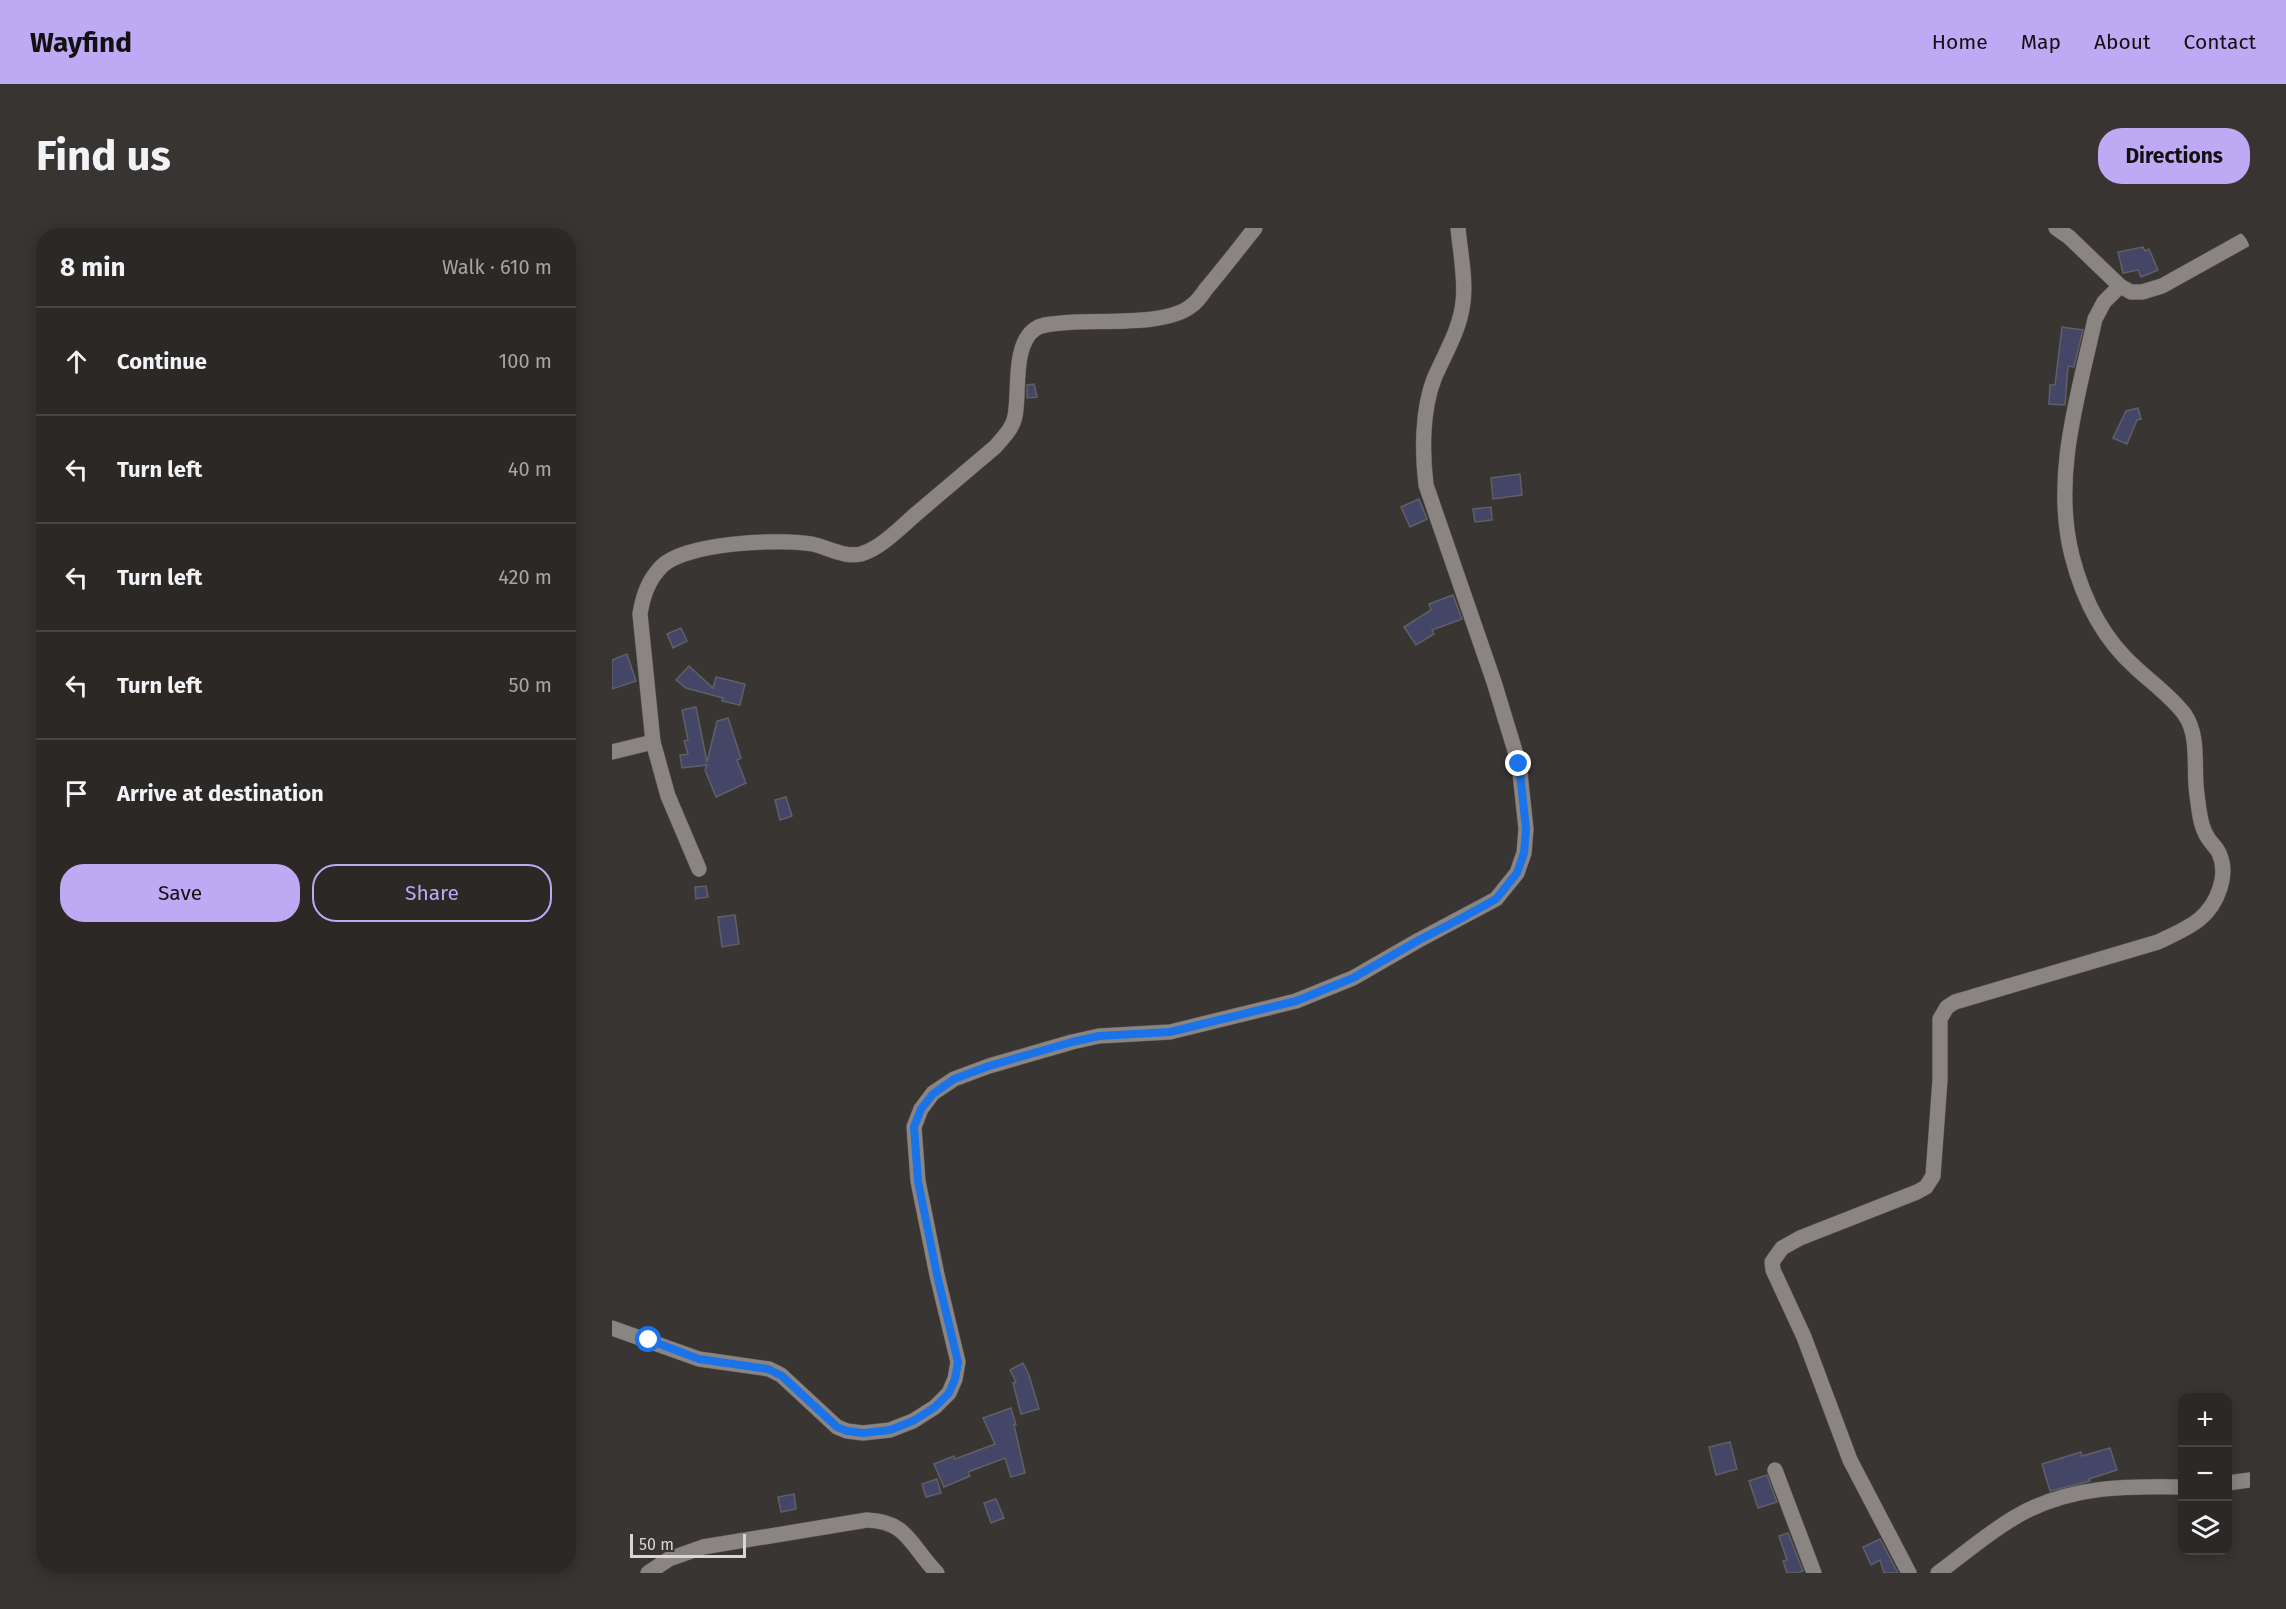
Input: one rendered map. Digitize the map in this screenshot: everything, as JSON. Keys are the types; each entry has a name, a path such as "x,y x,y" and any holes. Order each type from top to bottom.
{"street":[{"path":"699,869 668,796 653,742 640,614 643,595 651,579 663,564 681,554 762,541 812,544 840,553 858,555 870,550 995,447 1007,434 1015,418 1022,350 1028,336 1036,328 1080,321 1152,319 1177,315 1192,306 1255,228"},
{"path":"612,1328 699,1359 768,1369 782,1376 837,1427 847,1431 863,1433 890,1430 913,1421 935,1407 949,1393 955,1379 958,1362 918,1181 914,1127 921,1109 933,1094 954,1079 989,1066 1072,1042 1099,1036 1170,1032 1296,1001 1353,978 1496,899 1517,873 1524,853 1526,829 1519,764 1494,682 1426,484 1423,458 1426,420 1433,382 1458,326 1464,300 1458,228"},
{"path":"2056,228 2069,237 2120,286 2131,292 2142,292 2162,286 2250,237"},
{"path":"1909,1573 1850,1461 1804,1337 1773,1270 1772,1262 1782,1248 1800,1238 1917,1192 1930,1182 1933,1176 1940,1080 1940,1019 1947,1007 1954,1002 2158,942 2185,929 2210,911 2222,881 2223,868 2219,853 2207,837 2200,819 2193,733 2186,716 2172,700 2133,666 2099,625 2081,589 2071,553 2065,500 2066,453 2095,319 2104,302 2120,286"},
{"path":"612,752 653,742"},
{"path":"1775,1470 1814,1573"},
{"path":"2232,1482 2250,1480"},
{"path":"1938,1573 2016,1516 2045,1503 2092,1489 2122,1486 2178,1487"},
{"path":"648,1573 669,1559 703,1547 867,1520 882,1520 894,1524 904,1532 918,1553 936,1573"}],"building":[{"path":"2143,247 2145,251 2149,249 2158,270 2141,277 2138,270 2123,273 2118,252"},
{"path":"2062,327 2083,330 2074,367 2068,366 2065,405 2049,404 2050,385 2055,385"},
{"path":"1034,384 1037,397 1027,398 1027,385"},
{"path":"2138,408 2141,419 2137,420 2127,444 2113,438 2126,411"},
{"path":"1520,474 1522,495 1493,499 1491,478"},
{"path":"1419,499 1427,519 1410,527 1401,507"},
{"path":"1491,507 1492,520 1475,522 1473,509"},
{"path":"1453,595 1462,619 1432,630 1434,634 1416,645 1404,627 1431,610 1429,604"},
{"path":"681,628 687,641 673,648 667,634"},
{"path":"627,654 636,681 612,689 612,660"},
{"path":"689,666 713,688 716,677 745,684 740,705 686,688 676,680"},
{"path":"696,707 707,762 717,721 728,718 741,758 737,760 746,783 716,797 705,770 707,765 682,768 680,755 688,754 684,741 688,740 682,710"},
{"path":"786,797 792,816 780,820 775,800"},
{"path":"706,886 708,897 696,899 695,887"},
{"path":"735,915 739,944 722,947 718,917"},
{"path":"1023,1363 1039,1409 1021,1414 1013,1383 1016,1382 1010,1370"},
{"path":"1011,1408 1025,1473 1011,1477 1005,1458 968,1472 970,1476 944,1487 934,1464 995,1444 983,1418"},
{"path":"1730,1442 1737,1469 1716,1475 1709,1447"},
{"path":"2110,1448 2117,1470 2089,1479 2090,1481 2050,1491 2042,1464 2081,1452 2082,1456"},
{"path":"1767,1475 1777,1502 1758,1508 1749,1481"},
{"path":"937,1479 941,1493 926,1497 922,1484"},
{"path":"794,1494 796,1509 781,1512 778,1497"},
{"path":"996,1499 1004,1518 991,1523 984,1503"},
{"path":"1788,1533 1803,1571 1798,1573 1787,1573 1783,1561 1787,1560 1779,1536"},
{"path":"1880,1539 1898,1573 1884,1573 1880,1560 1871,1565 1863,1547"}],"route":[{"path":"649,1340 699,1359 768,1369 782,1376 837,1427 847,1431 863,1433 890,1430 913,1421 935,1407 949,1393 955,1379 958,1362 918,1181 914,1127 921,1109 933,1094 954,1079 989,1066 1072,1042 1099,1036 1170,1032 1296,1001 1353,978 1496,899 1517,873 1524,853 1526,829 1519,764"}]}
